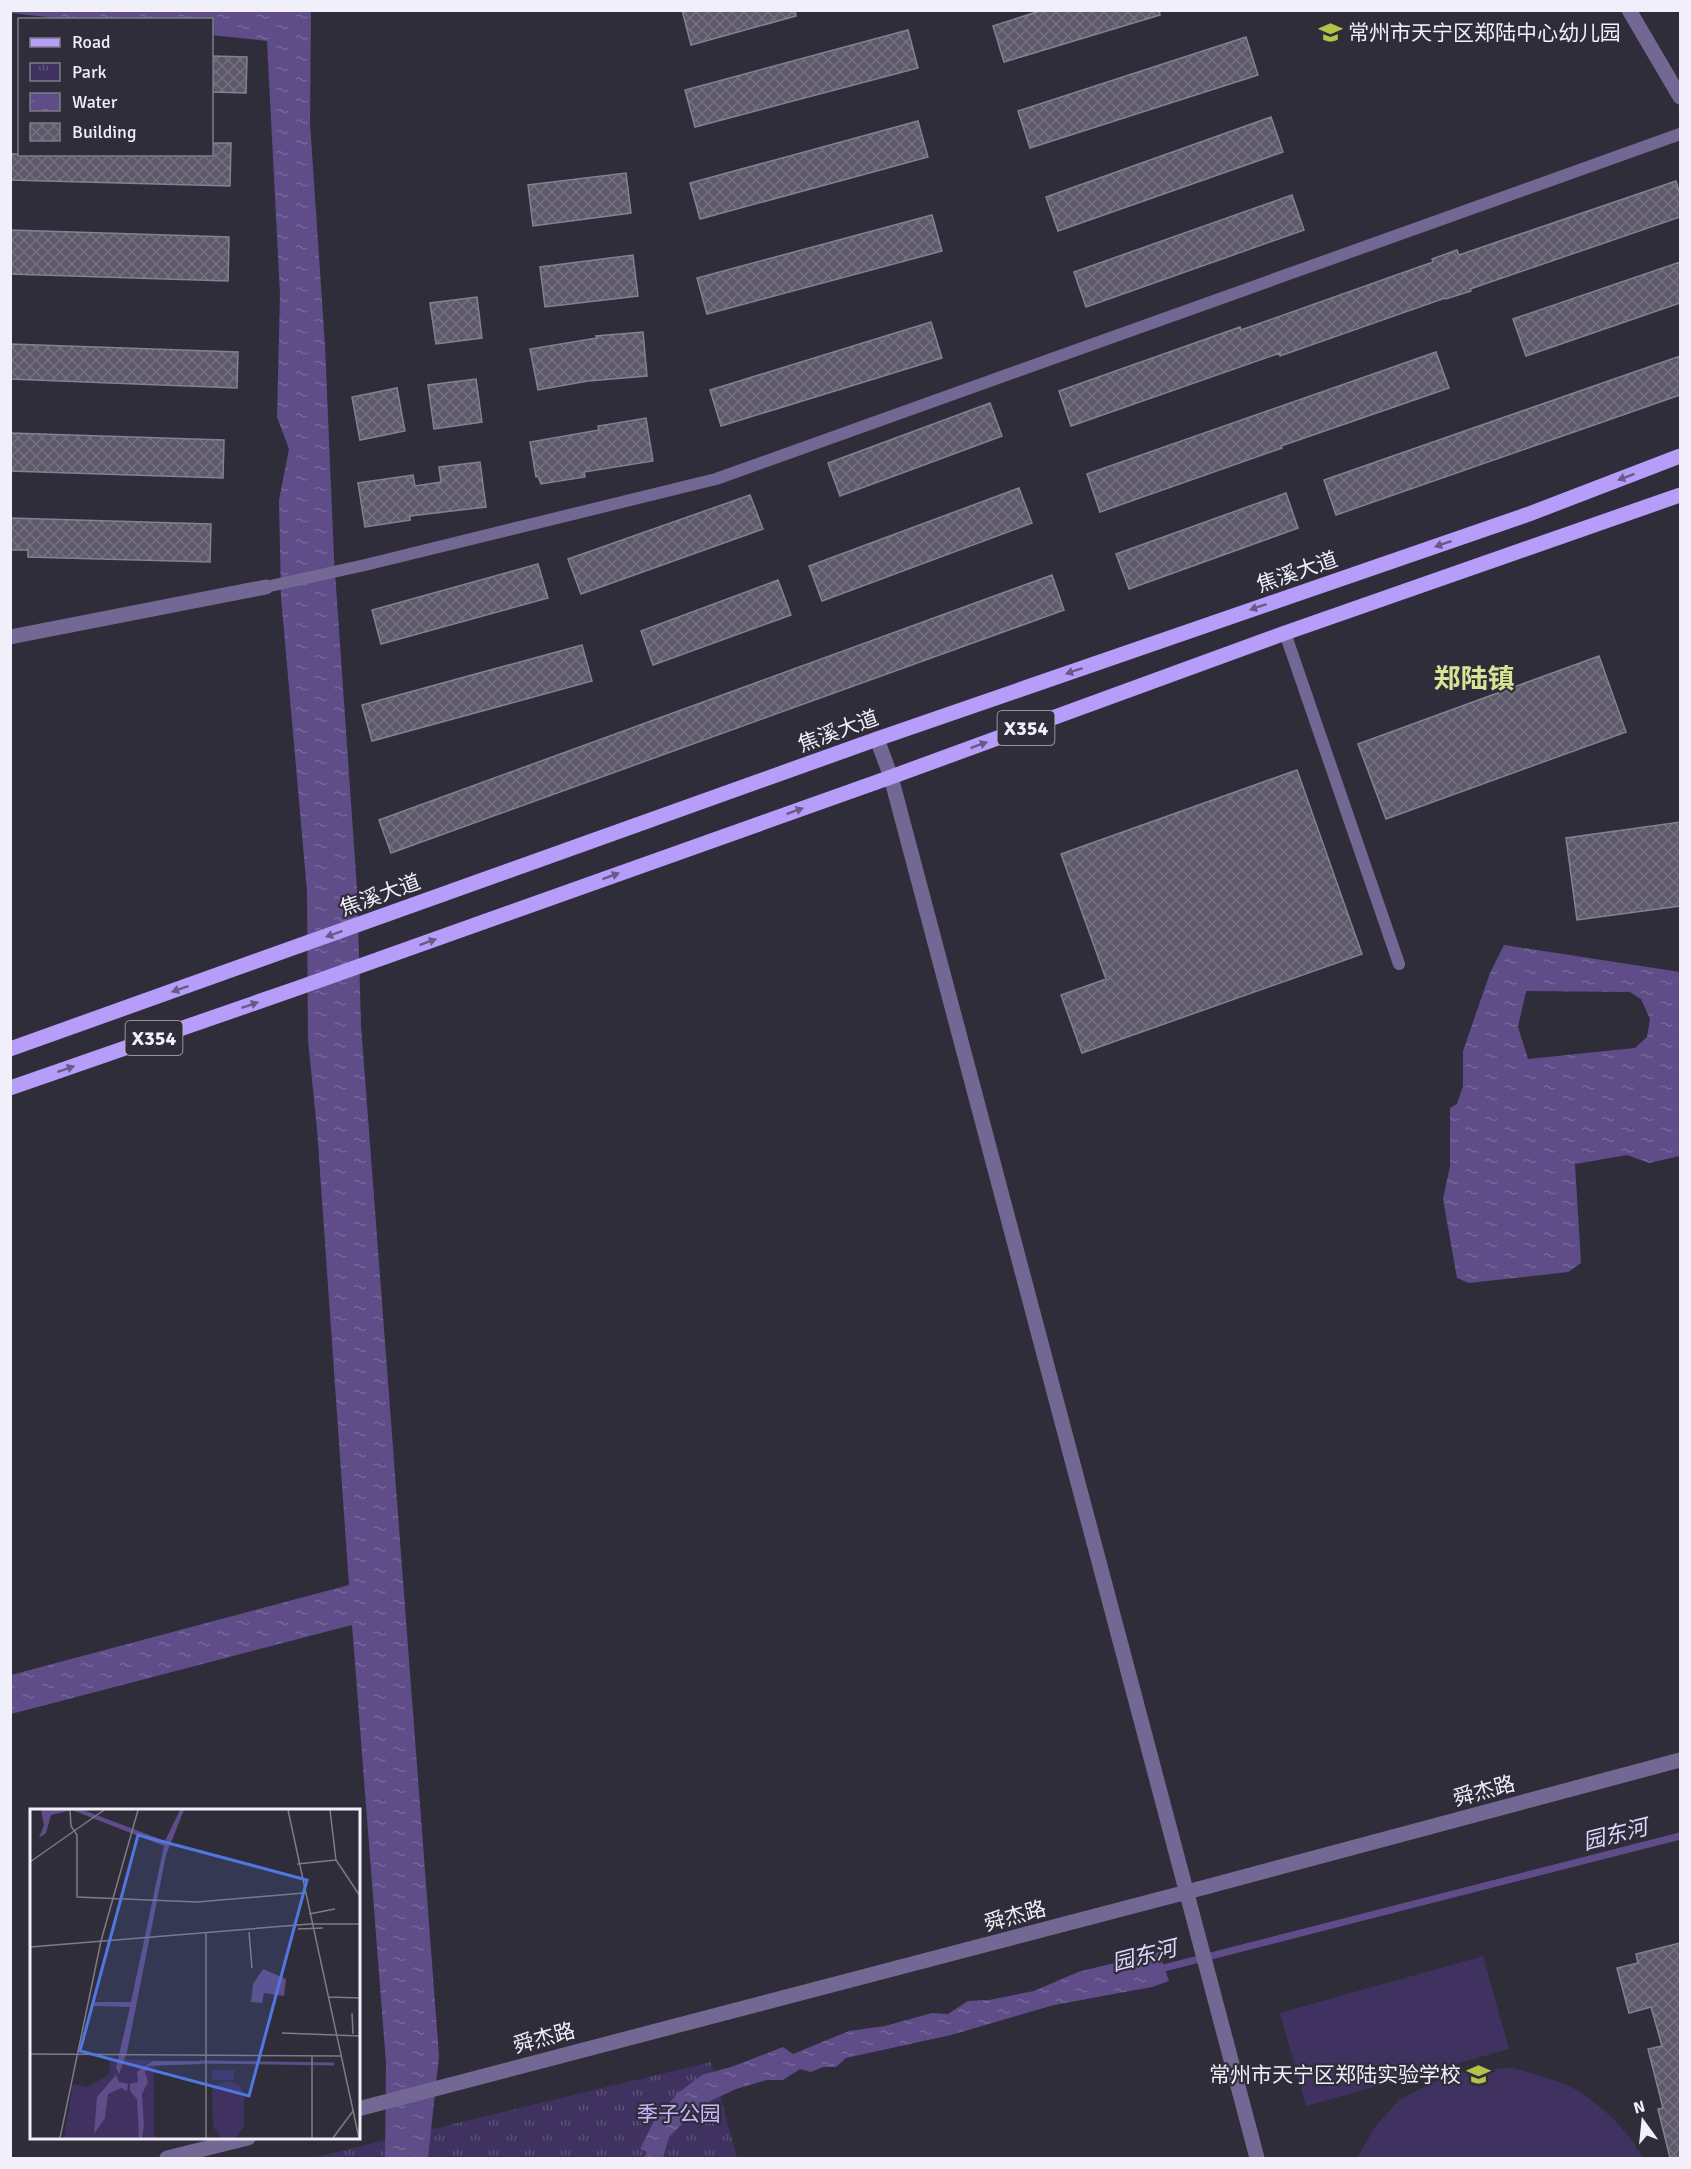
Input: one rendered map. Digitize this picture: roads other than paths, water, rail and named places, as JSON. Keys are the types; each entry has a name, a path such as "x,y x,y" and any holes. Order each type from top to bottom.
{"main road":[{"name":"焦溪大道","path":"10,1049 877,739 1529,514 1680,456"},
{"name":"X354","path":"10,1088 298,988 891,777 1285,633 1680,495"}],"street":[{"path":"1629,10 1680,97"},
{"path":"10,637 267,587"},
{"path":"877,739 891,777 1257,2158"},
{"name":"舜杰路","path":"360,2108 1680,1760"},
{"path":"167,2158 244,2139"}],"lane":[{"path":"267,587 716,479 1680,134"},
{"path":"1285,633 1398,964"}],"water":[{"path":"10,11 311,11 310,123 325,346 334,558 357,889 361,1025 439,2056 428,2158 385,2158 386,2063 352,1625 11,1714 11,1675 349,1585 317,1129 308,1040 307,891 281,597 279,500 289,449 277,417 280,294 267,41 213,35 213,18 57,18 11,13"},
{"path":"1504,945 1680,972 1680,1156 1649,1163 1627,1155 1575,1164 1581,1263 1568,1272 1469,1283 1457,1278 1443,1199 1450,1166 1450,1108 1457,1104 1463,1086 1463,1051 1490,973","holes":["1526,991 1630,992 1641,999 1650,1019 1647,1037 1635,1048 1528,1059 1518,1027"]},
{"path":"1159,1952 1169,1981 1152,1987 1054,2005 951,2035 846,2058 836,2067 823,2067 811,2072 800,2069 783,2080 767,2080 736,2089 712,2100 688,2118 669,2137 663,2158 644,2158 647,2152 640,2149 655,2119 678,2093 702,2075 734,2066 783,2047 793,2054 849,2031 885,2026 932,2013 948,2014 968,2001 989,2000 1034,1991 1078,1972"}],"waterway":[{"name":"园东河","path":"1156,1970 1680,1836"}],"place":[{"name":"常州市天宁区郑陆中心幼儿园","path":"1330,33"},
{"name":"常州市天宁区郑陆实验学校","path":"1479,2075"}],"district":[{"name":"郑陆镇","path":"1474,679"}],"park label":[{"name":"季子公园","path":"679,2114"}]}
